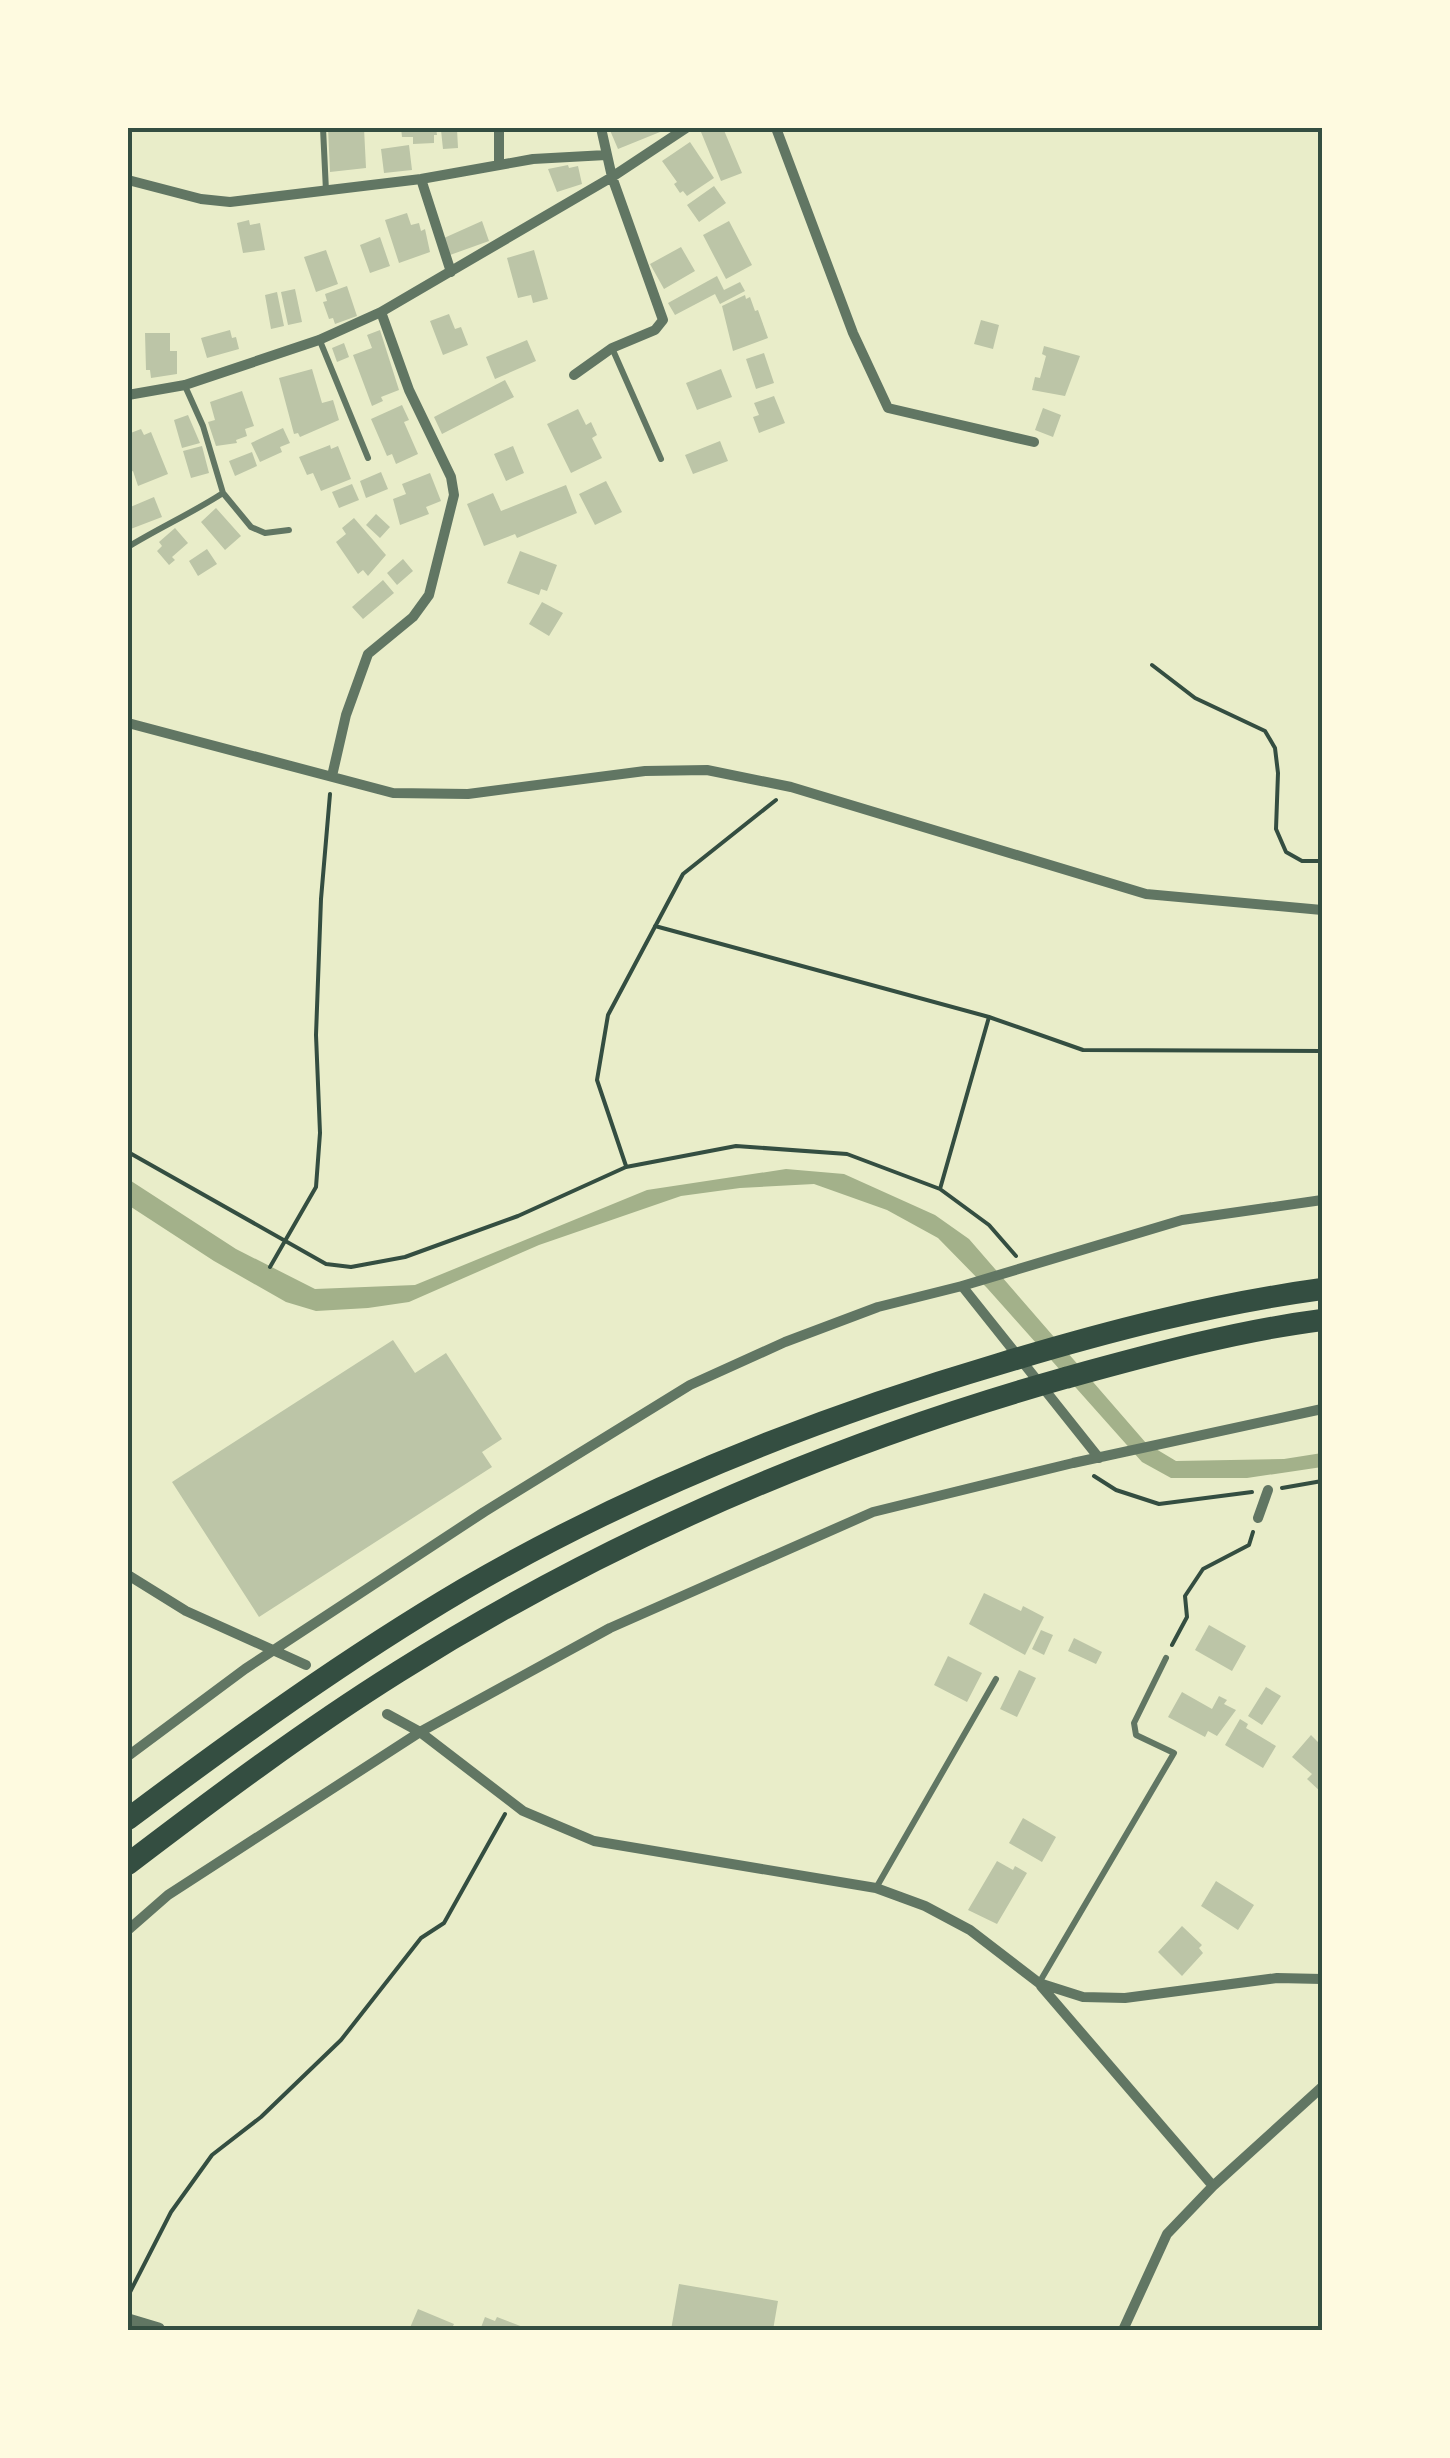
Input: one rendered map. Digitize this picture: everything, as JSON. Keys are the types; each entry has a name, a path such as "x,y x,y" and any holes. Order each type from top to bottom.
{"highway":[{"path":"128,1819 296,1696 465,1589 694,1473 904,1392 1088,1337 1178,1315 1322,1289"},
{"path":"128,1864 234,1783 399,1671 595,1561 818,1460 918,1422 1186,1346 1322,1320"}],"street":[{"path":"499,128 499,164"},
{"path":"574,374 612,348 655,330 663,320 612,178 601,128"},
{"path":"128,395 185,385 319,340 381,312 612,178 686,128"},
{"path":"776,128 853,333 888,408 1034,442"},
{"path":"128,180 201,199 230,202 421,179 568,155 606,155"},
{"path":"421,179 451,272"},
{"path":"332,776 346,715 368,654 413,618 429,594 454,495 452,477 410,390 381,312"},
{"path":"128,724 393,793 468,794 644,772 706,770 791,787 1146,894 1322,910"},
{"path":"128,1756 276,1650 484,1512 690,1385 785,1342 878,1307 1182,1220 1322,1200"},
{"path":"962,1286 1099,1458"},
{"path":"128,1930 168,1896 420,1732 610,1628 873,1512 1073,1463 1322,1409"},
{"path":"1258,1518 1268,1490"},
{"path":"128,1574 186,1610 306,1665"},
{"path":"386,1714 420,1732 523,1810 594,1841 876,1888 926,1906 970,1930 1038,1984 1213,2186"},
{"path":"1038,1984 1083,1997 1125,1998 1277,1978 1322,1979"},
{"path":"1123,2330 1168,2234 1213,2186 1322,2087"},
{"path":"128,2321 158,2330"}],"lane":[{"path":"322,128 326,192"},
{"path":"319,340 368,458"},
{"path":"612,348 661,459"},
{"path":"185,385 203,426 223,492 251,527 265,533 289,530"},
{"path":"128,547 223,492"},
{"path":"1038,1984 1174,1753 1136,1735 1134,1723 1166,1658"},
{"path":"876,1888 996,1678"}],"path":[{"path":"1152,665 1195,698 1265,732 1275,748 1276,829 1286,852 1302,861 1322,861"},
{"path":"270,1267 316,1187 320,1132 316,1035 321,899 332,776"},
{"path":"626,1167 597,1080 608,1015 683,874 791,787"},
{"path":"655,926 989,1018 1082,1050 1322,1051"},
{"path":"940,1189 989,1018"},
{"path":"128,1152 326,1264 351,1267 405,1257 518,1216 626,1167 736,1146 847,1154 940,1189 988,1226 1025,1266"},
{"path":"1073,1463 1116,1490 1159,1504 1322,1481"},
{"path":"1166,1658 1186,1616 1186,1596 1204,1569 1249,1545 1258,1518"},
{"path":"128,2296 171,2212 212,2155 262,2117 341,2040 421,1938 444,1923 512,1802"}],"shaded area":[{"path":"786,1169 844,1174 935,1215 969,1239 1146,1443 1176,1461 1284,1459 1322,1453 1322,1467 1247,1478 1171,1478 1142,1462 938,1238 887,1210 814,1184 681,1196 539,1245 409,1302 316,1311 286,1302 128,1205 128,1179 236,1249 315,1289 415,1285 647,1190"}],"building":[{"path":"328,128 364,128 366,168 330,172"},
{"path":"401,128 436,128 437,135 434,143 413,144 413,137 402,137"},
{"path":"609,128 658,128 660,132 618,149"},
{"path":"723,128 742,173 721,181 701,132"},
{"path":"457,129 458,148 443,149 441,130"},
{"path":"690,142 714,178 687,196 683,191 680,193 662,161"},
{"path":"409,145 412,170 384,173 381,149"},
{"path":"578,166 582,184 557,192 548,169"},
{"path":"714,186 726,203 699,222 687,205"},
{"path":"407,213 411,225 419,223 421,231 425,229 430,252 399,263 385,220"},
{"path":"249,220 250,225 260,223 265,250 243,253 237,223"},
{"path":"482,221 489,241 450,255 444,238"},
{"path":"729,221 752,265 726,279 703,235"},
{"path":"380,237 390,266 370,273 360,245"},
{"path":"681,247 695,271 664,289 650,264"},
{"path":"326,250 338,284 316,292 304,257"},
{"path":"534,250 548,299 533,303 531,295 518,298 507,258"},
{"path":"717,276 724,290 740,282 745,291 720,304 715,294 675,315 668,303"},
{"path":"347,286 357,316 335,324 323,302 327,301 325,294"},
{"path":"295,289 302,322 288,325 281,292"},
{"path":"277,292 284,326 271,329 265,295"},
{"path":"745,295 758,310 768,338 733,351 722,306"},
{"path":"449,314 455,329 461,327 468,345 443,355 430,321"},
{"path":"981,320 999,325 993,349 974,344"},
{"path":"230,330 239,349 207,358 201,338"},
{"path":"380,330 399,390 381,397 383,401 372,406 353,355 372,348 367,335"},
{"path":"145,333 170,333 170,351 177,351 177,374 151,378 150,370 146,370"},
{"path":"527,340 536,361 495,379 486,357"},
{"path":"344,343 349,357 337,362 332,348"},
{"path":"1044,346 1080,356 1065,396 1032,390 1046,356 1042,354"},
{"path":"764,353 774,383 756,389 746,359"},
{"path":"312,369 322,403 333,400 339,420 300,437 294,434 279,378"},
{"path":"721,369 732,397 697,410 686,383"},
{"path":"505,380 514,397 442,434 434,417"},
{"path":"242,391 254,426 245,429 247,436 236,440 237,443 216,446 208,422 215,420 210,402"},
{"path":"774,396 785,423 759,433 753,417 759,415 754,403"},
{"path":"402,405 409,420 404,422 418,454 396,464 392,454 387,456 371,419"},
{"path":"1043,408 1061,415 1053,437 1035,430"},
{"path":"578,409 586,425 591,422 597,435 592,438 602,458 571,473 547,424"},
{"path":"188,415 200,443 182,448 174,420"},
{"path":"283,428 290,443 280,447 282,452 260,462 251,443"},
{"path":"141,429 144,435 151,432 168,474 138,486 133,471 128,473 128,434"},
{"path":"720,441 728,461 693,474 685,455"},
{"path":"330,445 331,449 338,446 351,479 321,491 313,473 307,475 299,457"},
{"path":"202,446 209,473 191,478 183,451"},
{"path":"513,446 524,473 506,481 494,454"},
{"path":"252,452 257,466 235,476 229,461"},
{"path":"381,472 388,489 366,498 360,481"},
{"path":"430,473 441,501 426,507 429,514 400,525 393,499 406,494 402,484"},
{"path":"606,481 622,512 595,525 579,494"},
{"path":"352,484 359,500 339,508 332,492"},
{"path":"566,485 577,513 517,538 515,534 484,546 467,504 493,493 501,511"},
{"path":"154,497 162,517 128,530 128,508"},
{"path":"216,508 241,536 225,550 201,522"},
{"path":"376,514 390,527 380,538 366,525"},
{"path":"354,518 386,555 368,576 363,570 358,574 336,542 346,534 342,528"},
{"path":"175,528 188,543 169,565 157,551 162,546 159,542"},
{"path":"207,549 217,564 198,576 189,561"},
{"path":"520,551 557,565 547,591 541,589 539,595 507,583"},
{"path":"403,559 413,571 397,585 387,573"},
{"path":"383,580 394,593 363,619 352,607"},
{"path":"542,602 563,613 549,636 529,624"},
{"path":"393,1340 415,1373 446,1353 502,1439 482,1452 492,1467 259,1617 172,1482"},
{"path":"984,1593 1044,1617 1025,1655 969,1624"},
{"path":"1209,1625 1246,1646 1232,1671 1195,1650"},
{"path":"1041,1630 1053,1635 1044,1655 1032,1649"},
{"path":"1074,1638 1102,1652 1096,1664 1068,1651"},
{"path":"948,1656 982,1673 967,1702 934,1685"},
{"path":"1019,1670 1036,1678 1017,1717 1000,1709"},
{"path":"1266,1687 1281,1696 1262,1725 1248,1716"},
{"path":"1182,1692 1212,1709 1219,1696 1236,1710 1217,1736 1208,1731 1205,1737 1168,1717"},
{"path":"1240,1719 1248,1724 1246,1728 1276,1746 1263,1768 1225,1745"},
{"path":"1311,1735 1322,1746 1322,1793 1307,1779 1312,1774 1292,1757"},
{"path":"1023,1818 1056,1837 1042,1862 1009,1843"},
{"path":"997,1861 1027,1873 997,1924 968,1910"},
{"path":"1216,1881 1254,1905 1238,1930 1201,1906"},
{"path":"1182,1926 1202,1945 1199,1948 1203,1953 1182,1976 1158,1952"},
{"path":"679,2284 778,2301 773,2330 671,2330"},
{"path":"418,2309 454,2324 451,2330 409,2330"},
{"path":"485,2317 495,2321 497,2317 523,2327 480,2330"}]}
